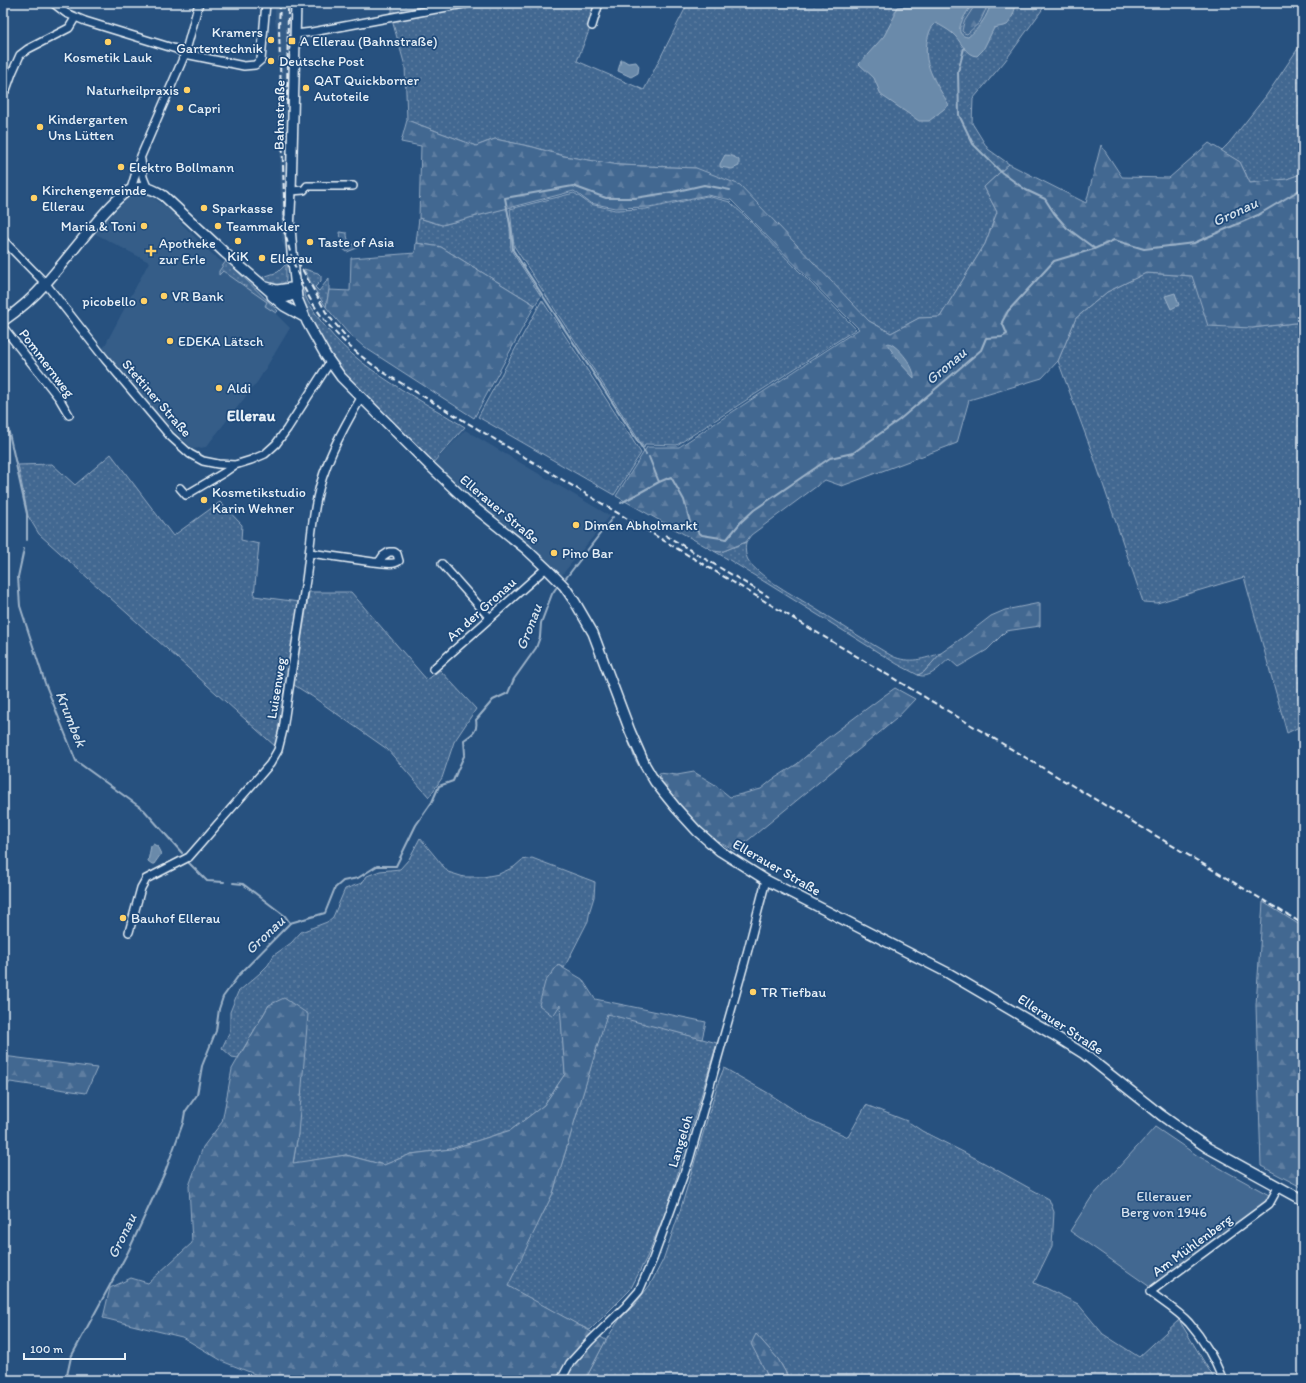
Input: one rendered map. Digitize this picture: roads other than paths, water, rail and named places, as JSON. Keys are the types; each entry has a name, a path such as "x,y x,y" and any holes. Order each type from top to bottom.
{"main road":[{"name":"Bahnstraße","path":"295,292 290,227 296,3"},
{"path":"3,321 24,305 46,284 98,220 120,197 131,189 147,188 157,191 164,196 214,243 274,295 287,298 292,296 295,292"},
{"path":"263,286 279,303 304,317"},
{"name":"Ellerauer Straße","path":"295,292 304,317 318,344 341,377 469,503 507,533 564,586 593,633 630,731 655,782 697,831 720,851 766,880 972,986 1084,1054 1161,1115 1202,1143 1303,1200"}],"street":[{"path":"53,3 75,18 176,49 185,54 244,66 258,64 261,60 266,3"},
{"path":"131,189 141,156 185,54 199,3"},
{"path":"295,34 469,3"},
{"path":"592,26 599,3"},
{"path":"6,90 20,55 28,49 69,28 75,18"},
{"path":"141,156 143,177 147,188"},
{"path":"291,190 304,190 307,186 353,186"},
{"name":"Stettiner Straße","path":"3,240 46,284 105,359 170,436 190,454 203,461 235,465 265,454 276,444 330,362"},
{"name":"Pommernweg","path":"3,327 59,398 69,415"},
{"name":"Luisenweg","path":"128,932 141,888 146,879 189,857 270,764 278,750 283,730 318,493 324,473 349,419 361,398"},
{"path":"180,488 186,495 235,465"},
{"path":"310,554 379,562"},
{"path":"442,564 490,618"},
{"name":"An der Gronau","path":"433,669 546,568"},
{"name":"Langeloh","path":"561,1380 570,1363 639,1291 653,1259 689,1160 745,961 766,880"},
{"name":"Am Mühlenberg","path":"1223,1380 1218,1367 1200,1337 1188,1323 1150,1292 1270,1204 1279,1186"}],"waterway":[{"path":"964,48 958,72 959,115 973,144 1001,172 1026,190 1045,199 1054,213 1067,228 1094,248"},
{"path":"646,454 513,250 511,228 505,198 573,186 606,198 635,198 704,185 730,190"},
{"name":"Gronau","path":"621,503 671,477 684,500 691,526 702,535 727,539 741,522 754,510 830,458 853,453 899,420 981,350 986,338 1002,337 1007,334 1002,322 1008,311 1054,261 1094,249 1114,240 1144,249 1194,243 1258,215 1303,188"},
{"name":"Krumbek","path":"3,418 7,424 27,514 27,540"},
{"path":"649,457 659,482"},
{"name":"Gronau","path":"566,578 613,517"},
{"name":"Krumbek","path":"24,549 18,577 20,606 45,683 76,761 144,810 182,853"},
{"name":"Gronau","path":"66,1380 71,1357 128,1252 165,1172 183,1123 185,1112 197,1095 202,1066 216,1031 219,1009 223,997 239,975 290,923 325,913 335,888 343,881 358,878 377,866 396,866 416,825 432,802 439,786 453,781 465,754 464,740 474,732 476,720 493,700 508,693 514,679 536,648 540,637 541,623 552,594 556,588"},
{"name":"Krumbek","path":"189,863 207,881 224,882"},
{"name":"Krumbek","path":"233,883 243,884 285,916 290,923"},
{"path":"3,1081 8,1058"}],"railway":[{"path":"280,3 279,28 285,232 291,256 309,297 333,330 349,346 386,374 1303,924"},
{"path":"287,105 288,3"},
{"path":"298,262 327,314 348,339"},
{"path":"665,535 769,597"}],"place":[{"name":"Kramers Gartentechnik","path":"271,40"},
{"name":"A Ellerau (Bahnstraße)","path":"292,41"},
{"name":"Kosmetik Lauk","path":"108,42"},
{"name":"Deutsche Post","path":"271,61"},
{"name":"QAT Quickborner Autoteile","path":"306,88"},
{"name":"Naturheilpraxis","path":"187,90"},
{"name":"Capri","path":"180,108"},
{"name":"Kindergarten Uns Lütten","path":"40,127"},
{"name":"Elektro Bollmann","path":"121,167"},
{"name":"Kirchengemeinde Ellerau","path":"34,198"},
{"name":"Sparkasse","path":"204,208"},
{"name":"Maria & Toni","path":"144,226"},
{"name":"Teammakler","path":"218,226"},
{"name":"KiK","path":"238,241"},
{"name":"Taste of Asia","path":"310,242"},
{"name":"Apotheke zur Erle","path":"151,251"},
{"name":"Ellerau","path":"262,258"},
{"name":"VR Bank","path":"164,296"},
{"name":"picobello","path":"144,301"},
{"name":"EDEKA Lätsch","path":"170,341"},
{"name":"Aldi","path":"219,388"},
{"name":"Kosmetikstudio Karin Wehner","path":"204,500"},
{"name":"Dimen Abholmarkt","path":"576,525"},
{"name":"Pino Bar","path":"554,553"},
{"name":"Bauhof Ellerau","path":"123,918"},
{"name":"TR Tiefbau","path":"753,992"}],"district":[{"name":"Ellerau","path":"251,415"}],"park label":[{"name":"Ellerauer Berg von 1946","path":"1164,1204"}]}
